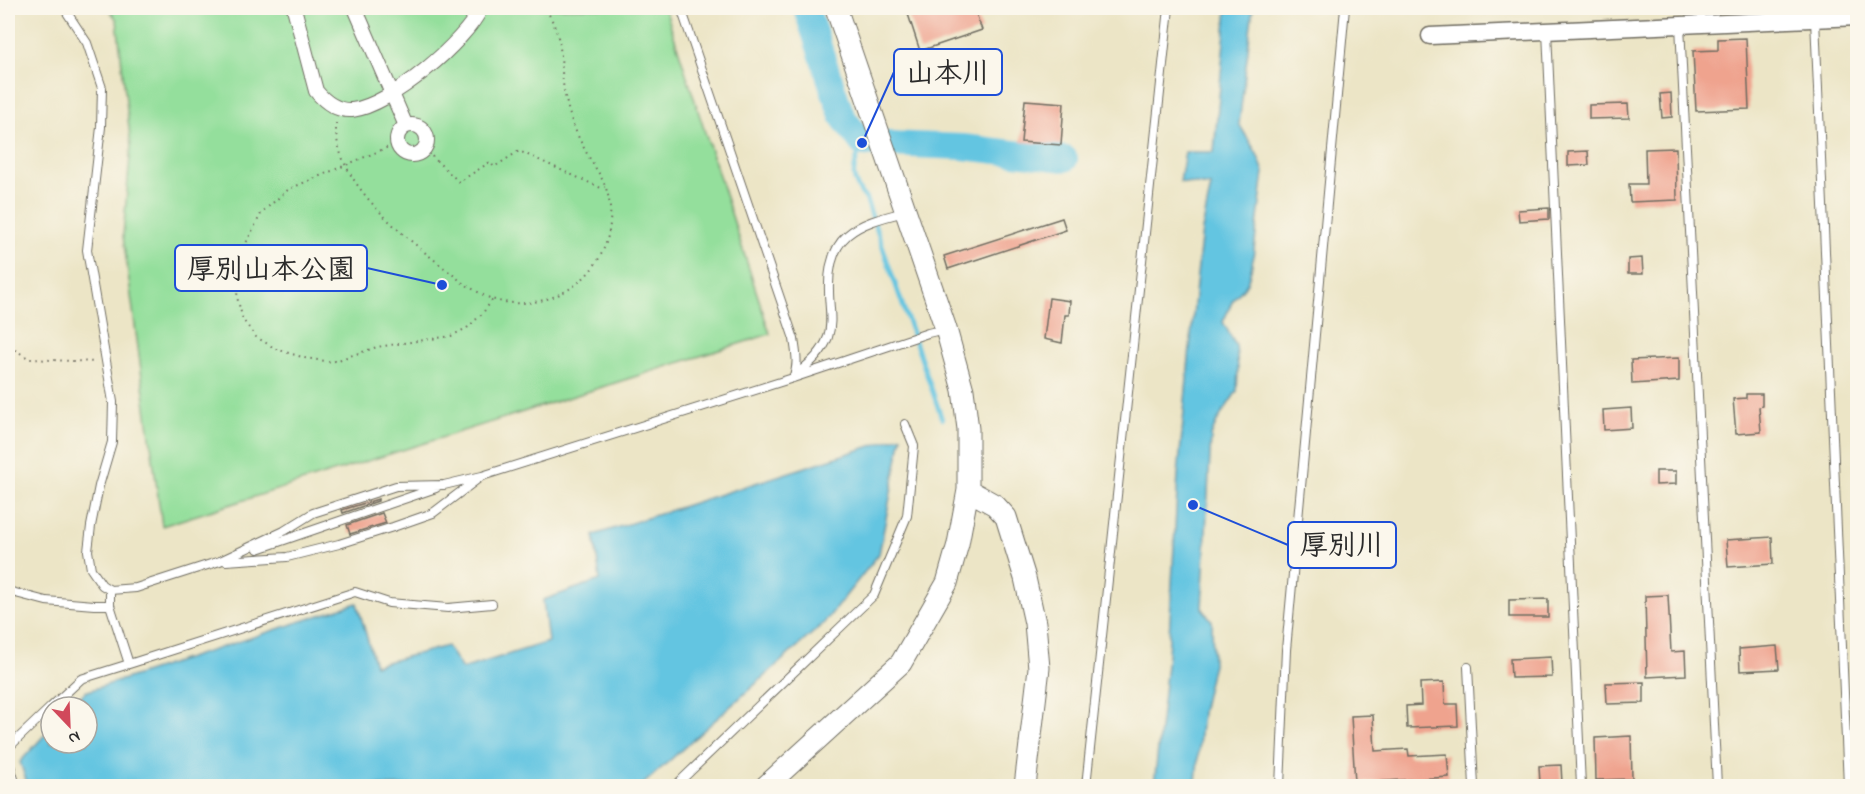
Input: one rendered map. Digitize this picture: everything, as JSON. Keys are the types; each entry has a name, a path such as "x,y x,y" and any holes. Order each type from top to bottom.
{"street":[{"path":"294,8 316,91 322,99 338,108 352,110 406,87 461,35 477,17 481,8"},
{"path":"355,8 406,126"},
{"path":"766,786 901,663 947,583 958,544 968,490 968,429 963,390 937,331 896,214 889,163 836,8"},
{"path":"1430,36 1857,17"},
{"path":"406,126 415,126 423,131 426,140 423,148 417,153 408,154 400,149 398,143 398,134 406,126"},
{"path":"968,490 995,505 1006,518 1025,578 1035,623 1039,668 1025,786"}],"lane":[{"path":"64,8 87,43 102,88 101,127 87,250 107,361 112,402 112,442 95,506 88,551 91,569 102,585 110,590 136,588 444,485 482,476 937,331"},
{"path":"681,8 794,339 797,369 793,378"},
{"path":"1086,786 1169,8"},
{"path":"1280,786 1286,650 1345,8"},
{"path":"1815,19 1848,786"},
{"path":"1680,25 1717,786"},
{"path":"1547,31 1581,786"},
{"path":"793,378 816,358 828,336 831,322 828,273 832,255 840,242 856,228 896,214"},
{"path":"675,786 874,595 907,516 914,446 905,424"},
{"path":"220,561 287,557 393,527 434,513 482,476"},
{"path":"220,561 284,531 313,513 396,486 444,485"},
{"path":"110,590 111,605 129,664"},
{"path":"8,591 46,601 111,605"},
{"path":"64,695 81,679 355,592 389,603 448,608 492,604"},
{"path":"1468,667 1474,786"},
{"path":"8,748 39,718"},
{"path":"8,759 16,786"}],"path":[{"path":"338,108 336,135 338,151 353,180 393,223 463,283 493,299 502,302 533,303 550,299 576,286 594,266 605,245 610,223 610,206 603,177 583,148 572,121 563,83 560,40 554,22 545,8"},
{"path":"398,143 289,189 262,212 244,247 238,272 237,297 243,320 256,336 276,349 305,358 332,362 377,347 451,336 467,328 482,314 493,299"},
{"path":"423,148 459,182 490,162 494,167 519,151 601,188 606,187"},
{"path":"8,340 15,350 30,359 107,361"}],"green space":[{"path":"108,8 665,8 770,334 162,526 123,236 131,146 117,20"}],"water":[{"path":"1227,8 1253,8 1239,124 1257,154 1264,172 1252,265 1247,284 1233,300 1223,322 1236,346 1237,391 1217,421 1211,436 1202,608 1212,621 1213,664 1202,712 1196,781 1192,786 1154,786 1168,655 1178,475 1196,284 1202,230 1211,186 1180,182 1185,152 1214,152"},
{"path":"902,436 879,554 824,623 641,786 28,786 20,762 39,741 39,755 99,755 99,695 82,695 85,692 357,603 375,665 447,646 462,669 548,642 543,600 600,580 594,535"}],"building":[{"path":"927,8 974,8 982,30 920,51 908,14"},
{"path":"1746,38 1749,109 1696,111 1693,51 1718,50 1718,39"},
{"path":"1671,93 1672,117 1662,118 1660,94"},
{"path":"1025,100 1064,103 1061,145 1021,142"},
{"path":"1628,104 1629,118 1589,119 1589,105"},
{"path":"1676,148 1677,200 1630,202 1629,184 1646,184 1645,149"},
{"path":"1588,151 1589,165 1568,166 1568,152"},
{"path":"1549,208 1549,219 1519,221 1518,210"},
{"path":"1062,218 1066,230 948,269 944,256"},
{"path":"1642,258 1643,274 1628,274 1628,259"},
{"path":"1049,298 1070,301 1069,315 1065,315 1062,343 1044,339"},
{"path":"1679,358 1679,381 1632,384 1631,360"},
{"path":"1746,394 1762,394 1762,406 1759,407 1761,432 1736,434 1733,399 1746,398"},
{"path":"1631,408 1632,428 1604,430 1603,410"},
{"path":"1656,471 1676,471 1676,484 1656,485"},
{"path":"378,499 378,501 343,513 342,510"},
{"path":"382,513 386,523 350,534 347,525"},
{"path":"1772,537 1773,564 1728,567 1726,540"},
{"path":"1668,595 1671,652 1685,651 1686,675 1647,677 1645,596"},
{"path":"1548,599 1548,617 1509,617 1509,600"},
{"path":"1777,646 1779,669 1740,671 1739,649"},
{"path":"1551,657 1552,677 1511,678 1510,659"},
{"path":"1444,682 1445,704 1457,704 1458,726 1407,728 1406,706 1421,705 1420,683"},
{"path":"1644,682 1644,703 1607,704 1606,683"},
{"path":"1373,715 1375,751 1408,749 1409,756 1447,754 1449,777 1355,783 1351,716"},
{"path":"1631,736 1632,779 1596,780 1595,738"},
{"path":"1561,765 1562,783 1540,784 1539,766"}],"waterway":[{"path":"806,8 842,116 862,143 963,147 1065,159"},
{"path":"862,143 854,172 856,185 866,199 942,419"},
{"path":"991,780 991,786"}],"place":[{"name":"山本川","path":"862,143"},
{"name":"厚別山本公園","path":"442,285"},
{"name":"厚別川","path":"1193,505"}]}
